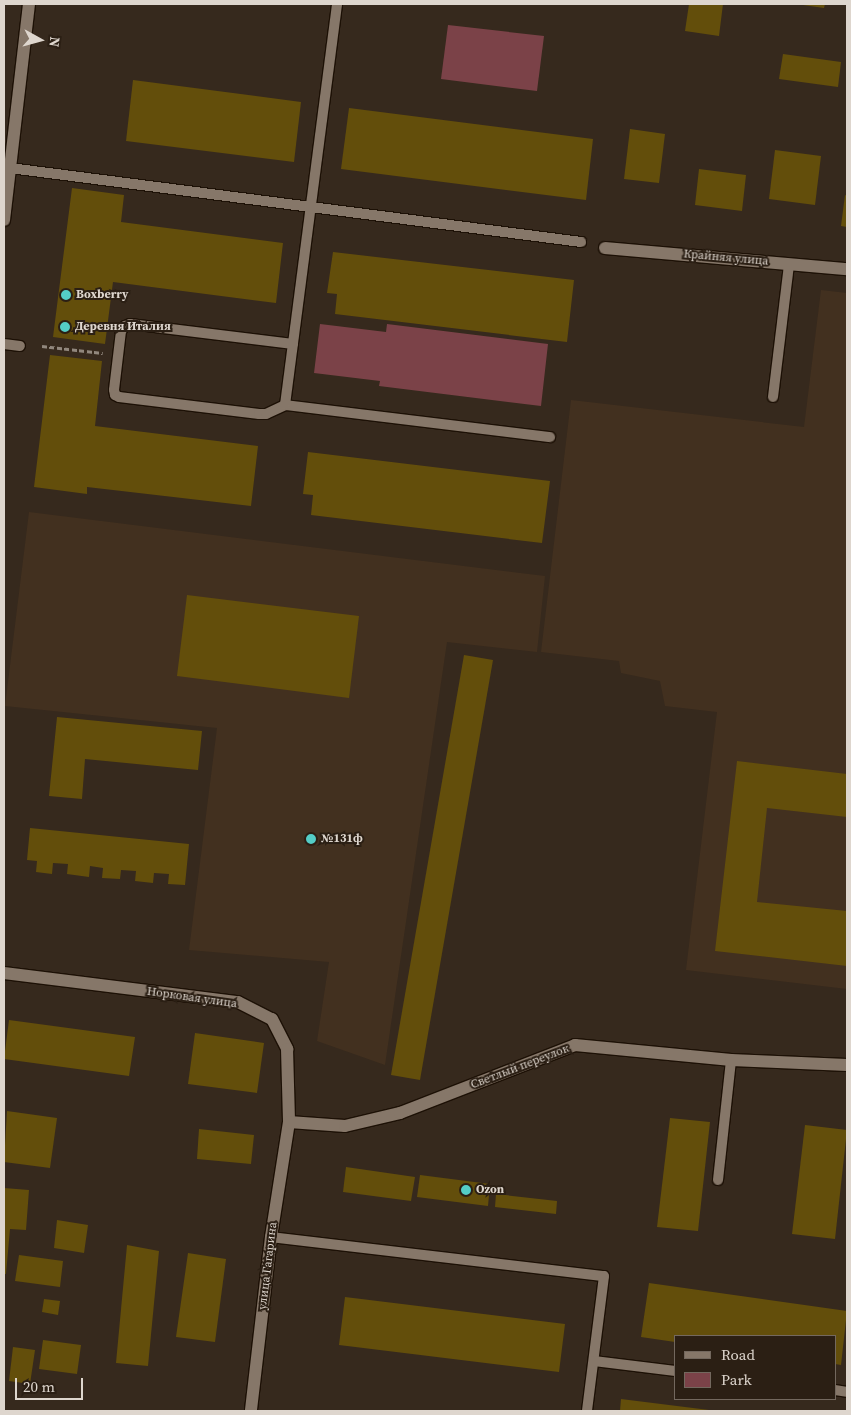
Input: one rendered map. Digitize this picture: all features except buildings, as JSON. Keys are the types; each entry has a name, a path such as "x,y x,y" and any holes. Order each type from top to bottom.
{"street":[{"path":"4,220 30,4"},
{"name":"Крайняя улица","path":"605,248 847,269"},
{"name":"Норковая улица","path":"4,973 238,1002 272,1019 287,1049 289,1122"},
{"name":"Светлый переулок","path":"289,1122 345,1126 400,1114 575,1045 731,1060 847,1066"},
{"name":"улица Гагарина","path":"251,1411 271,1238 289,1122"}],"lane":[{"path":"285,405 337,4"},
{"path":"10,168 581,242"},
{"path":"773,397 789,264"},
{"path":"293,344 130,324 121,331 115,395 259,414 266,414 285,405 550,437"},
{"path":"4,344 20,346"},
{"path":"718,1180 731,1060"},
{"path":"271,1238 604,1276 587,1411"},
{"path":"594,1361 674,1371"}],"path":[{"path":"42,346 118,355"}],"shaded area":[{"path":"821,290 847,293 847,989 686,970 717,712 665,706 660,681 621,673 619,661 541,652 571,400 804,427"},
{"name":"№131ф","path":"29,512 545,576 537,652 447,642 385,1065 317,1041 329,962 189,950 217,728 5,706"}],"green space":[{"path":"448,25 544,36 537,91 441,79"},
{"path":"320,324 386,332 387,324 548,344 541,406 379,386 380,381 314,373"}],"place":[{"name":"Boxberry","path":"66,295"},
{"name":"Деревня Италия","path":"65,327"},
{"name":"№131ф","path":"311,839"},
{"name":"Ozon","path":"466,1190"}]}
